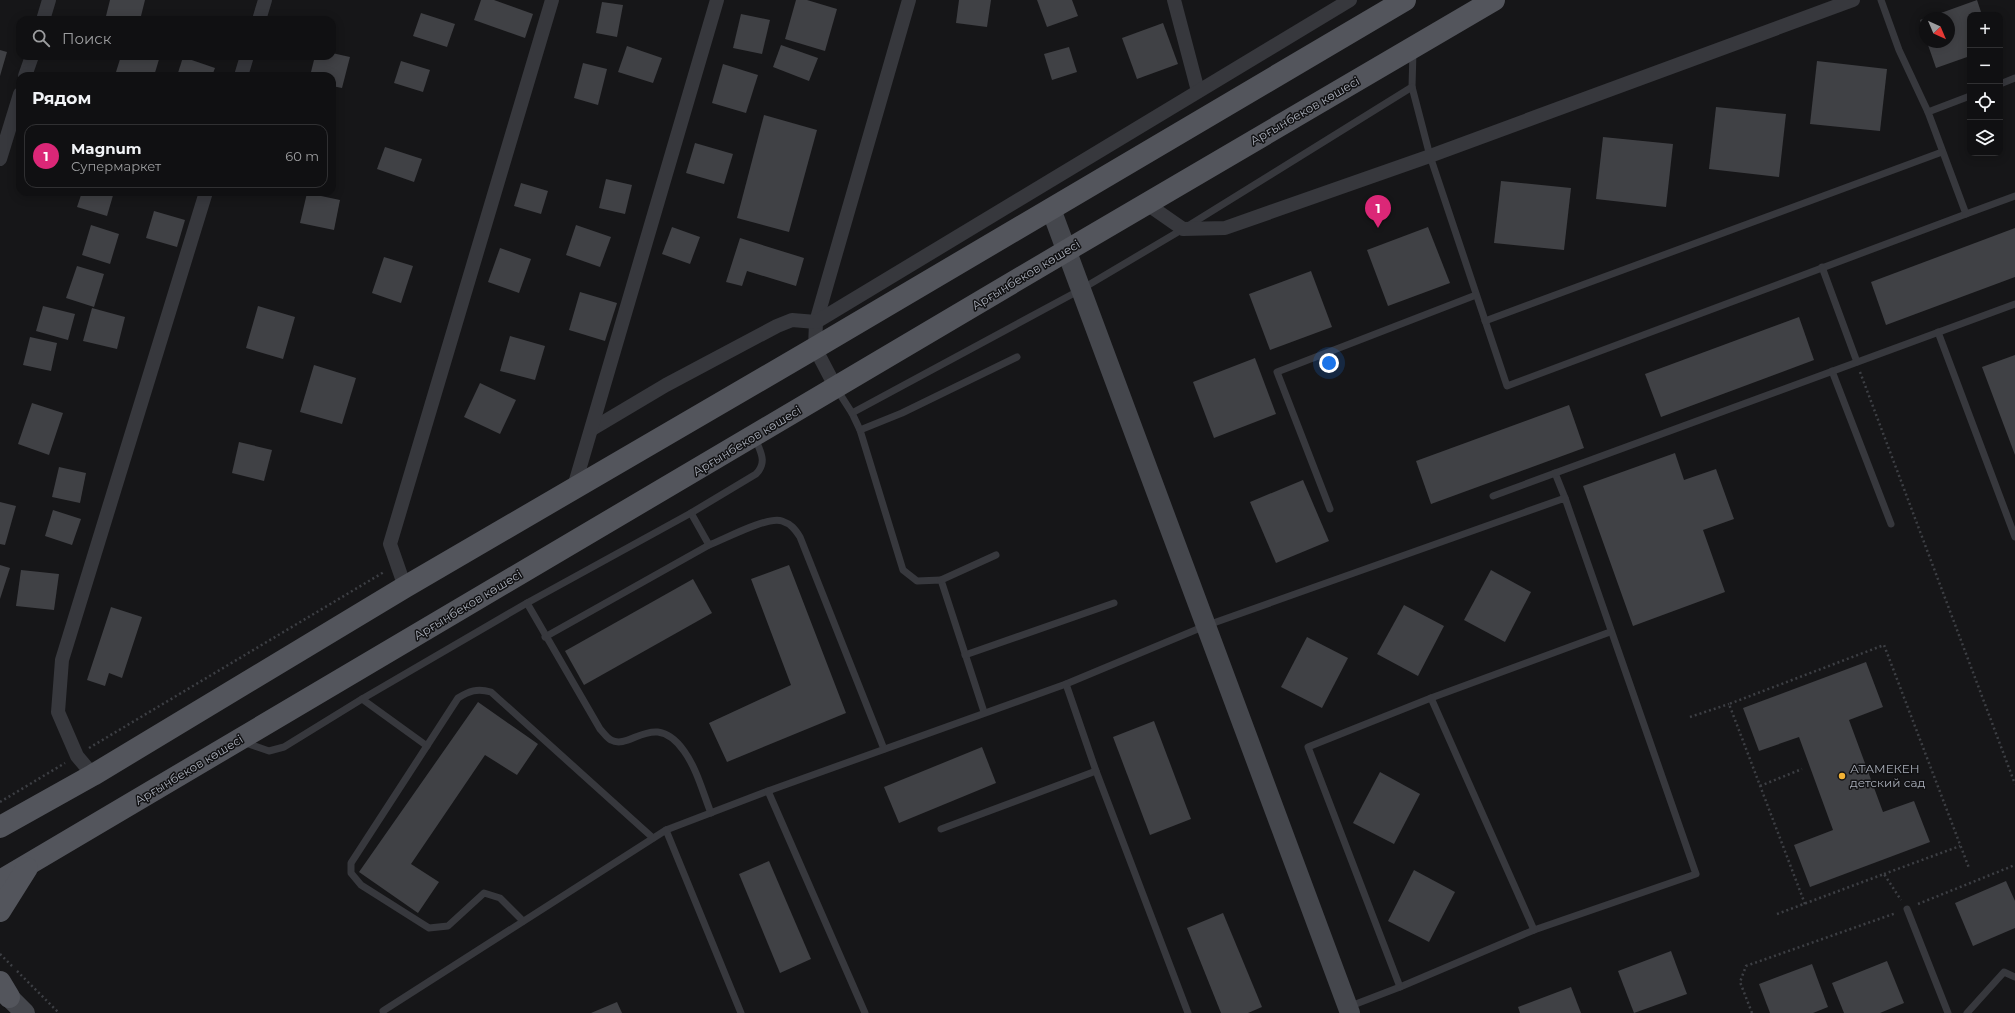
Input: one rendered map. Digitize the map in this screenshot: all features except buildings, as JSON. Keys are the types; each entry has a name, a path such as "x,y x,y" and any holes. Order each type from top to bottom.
{"main road":[{"path":"0,827 93,775 574,487 815,348 1405,0"},
{"name":"Арғынбеков көшесі","path":"0,881 1494,0"},
{"path":"0,911 30,864"}],"street":[{"path":"44,16 49,0"},
{"path":"259,16 265,0"},
{"path":"405,587 390,544 552,0"},
{"path":"574,487 717,0"},
{"path":"836,388 815,348 816,322 909,0"},
{"path":"1174,0 1198,91"},
{"path":"592,429 666,385 777,326 792,320 816,322 1350,0"},
{"path":"1148,204 1183,229 1225,228 1430,156 1853,0"},
{"path":"27,72 31,60"},
{"path":"242,72 247,60"},
{"path":"0,160 16,107"},
{"path":"93,775 77,756 58,712 62,660 205,196"},
{"path":"1050,209 1349,1010"},
{"path":"3,989 25,1013"}],"lane":[{"path":"1881,0 1899,50 1928,112 1966,214"},
{"path":"1413,48 1412,88 1430,156 1507,386 2015,196"},
{"path":"2003,83 2015,78"},
{"path":"852,413 1080,290 1183,229 1412,88"},
{"path":"1928,112 1967,97"},
{"path":"1485,321 1942,152"},
{"path":"1822,267 1857,362"},
{"path":"1330,509 1277,372 1476,295"},
{"path":"1493,496 2015,304"},
{"path":"1938,332 2015,537"},
{"path":"860,430 902,414 1017,357"},
{"path":"1832,372 1891,524"},
{"path":"836,388 852,413 860,430 902,570 917,581 941,580 996,555"},
{"path":"239,740 269,751 284,747 362,699 527,603 691,513 756,474 762,468 764,461 755,436"},
{"path":"1349,1010 1534,930 1696,874 1555,473"},
{"path":"387,1010 666,830 984,712 1066,684 1205,626 1564,498"},
{"path":"691,513 709,545"},
{"path":"545,637 709,545 768,522 780,520 792,525 800,537 884,749"},
{"path":"941,580 984,712"},
{"path":"527,603 545,637 600,729 611,740 622,742 641,734 656,731 670,737 687,756 711,813"},
{"path":"965,655 1114,603"},
{"path":"1400,987 1308,747 1431,698 1610,632"},
{"path":"1066,684 1096,771 1188,1013"},
{"path":"523,921 500,898 484,893 448,926 429,928 361,885 351,873 351,864 458,698 470,690 482,689 491,692 654,838"},
{"path":"1431,698 1534,930"},
{"path":"362,699 427,746"},
{"path":"941,829 1096,771"},
{"path":"768,791 863,1012"},
{"path":"666,830 741,1013"},
{"path":"1907,909 1948,1013"},
{"path":"1968,1013 2004,972 2015,977"}],"path":[{"path":"1857,362 2015,784"},
{"path":"0,802 397,564"},
{"path":"1690,717 1729,704 1884,645 1969,868"},
{"path":"1729,704 1805,904"},
{"path":"1760,786 1802,770"},
{"path":"1777,914 1960,846"},
{"path":"1752,1013 1740,982 1746,966 1907,909 2015,864"},
{"path":"1884,874 1907,909"},
{"path":"0,954 59,1013"}],"place":[{"name":"Magnum","path":"1378,228"},
{"name":"АТАМЕКЕН детский сад","path":"1842,776"}]}
